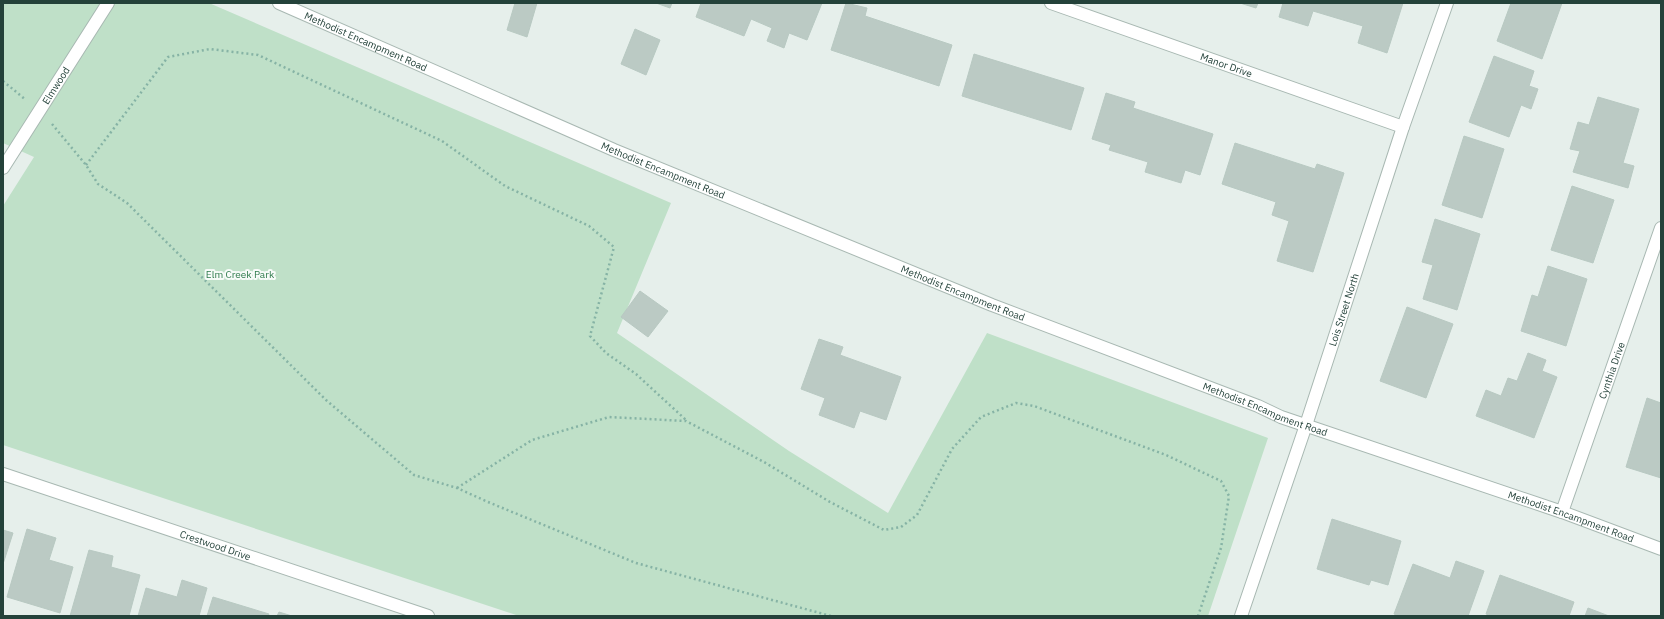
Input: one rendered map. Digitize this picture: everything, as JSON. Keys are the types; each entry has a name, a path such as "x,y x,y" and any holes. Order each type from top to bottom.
{"street":[{"name":"Elmwood","path":"3,168 108,3"},
{"name":"Methodist Encampment Road","path":"279,3 635,159 992,305 1258,406 1281,417 1562,512 1661,549"},
{"name":"Manor Drive","path":"1051,3 1403,126"},
{"name":"Lois Street North","path":"1241,616 1306,425 1403,126 1447,3"},
{"name":"Cynthia Drive","path":"1562,512 1661,228"},
{"name":"Crestwood Drive","path":"3,474 428,616"}],"path":[{"path":"86,165 168,57 210,49 258,54 442,140 505,186 589,226 614,246 590,336 606,352 636,374 686,420 764,462 830,502 884,530 901,527 917,515 952,449 981,418 1016,403 1034,406 1166,455 1221,481 1229,496 1221,548 1198,616"},
{"path":"3,81 39,110 86,165 98,184 127,203 326,400 414,475 457,488 636,563 831,616"},
{"path":"457,488 532,440 609,417 686,420"}],"green space":[{"name":"Elm Creek Park","path":"3,3 209,3 671,203 617,333 789,451 888,513 987,333 1268,438 1208,616 519,616 3,445 3,206 34,157 3,143"}],"building":[{"path":"515,3 537,3 527,37 507,30"},
{"path":"656,3 672,3 670,8"},
{"path":"701,3 822,3 807,40 789,33 784,48 767,41 772,28 751,19 744,36 696,17"},
{"path":"846,3 867,8 865,16 952,45 939,86 831,50"},
{"path":"1240,3 1258,3 1256,8"},
{"path":"1283,3 1403,3 1387,53 1358,43 1363,26 1313,11 1308,26 1279,17"},
{"path":"1511,3 1562,3 1542,59 1497,41"},
{"path":"635,29 660,40 646,75 621,64"},
{"path":"974,54 1084,88 1071,130 962,96"},
{"path":"1494,56 1534,71 1529,86 1538,89 1531,109 1521,105 1509,137 1469,122"},
{"path":"1106,93 1135,102 1133,108 1213,134 1200,175 1185,170 1181,183 1145,172 1148,162 1109,150 1111,145 1092,139"},
{"path":"1598,97 1639,109 1623,163 1634,166 1628,188 1573,172 1580,151 1570,149 1578,122 1589,125"},
{"path":"1464,136 1504,149 1482,218 1442,205"},
{"path":"1235,143 1315,169 1317,164 1344,173 1313,272 1277,261 1289,221 1272,215 1276,202 1222,184"},
{"path":"1572,186 1614,200 1593,263 1551,250"},
{"path":"1435,219 1480,234 1457,310 1423,299 1433,265 1422,262"},
{"path":"1548,266 1587,279 1566,346 1521,331 1532,295 1538,297"},
{"path":"640,291 668,311 648,337 621,317"},
{"path":"1407,307 1453,324 1426,398 1380,381"},
{"path":"819,339 843,347 840,355 901,377 886,420 860,411 854,428 819,415 825,398 801,389"},
{"path":"1528,353 1546,360 1542,371 1557,377 1534,438 1476,416 1486,390 1501,396 1508,378 1517,381"},
{"path":"1647,398 1661,403 1661,478 1626,467"},
{"path":"1332,519 1401,541 1388,585 1371,580 1369,585 1317,569"},
{"path":"27,529 56,538 49,560 73,567 60,613 7,597"},
{"path":"3,530 13,533 3,564"},
{"path":"89,550 113,556 111,567 140,575 129,616 70,616"},
{"path":"1456,561 1484,571 1468,616 1399,616 1394,614 1413,564 1450,578"},
{"path":"1500,575 1574,602 1569,616 1492,616 1486,614"},
{"path":"182,580 207,588 199,616 138,616 146,588 177,597"},
{"path":"213,597 269,614 268,616 207,616"},
{"path":"1588,608 1609,616 1585,616"},
{"path":"279,612 292,616 277,616"}]}
